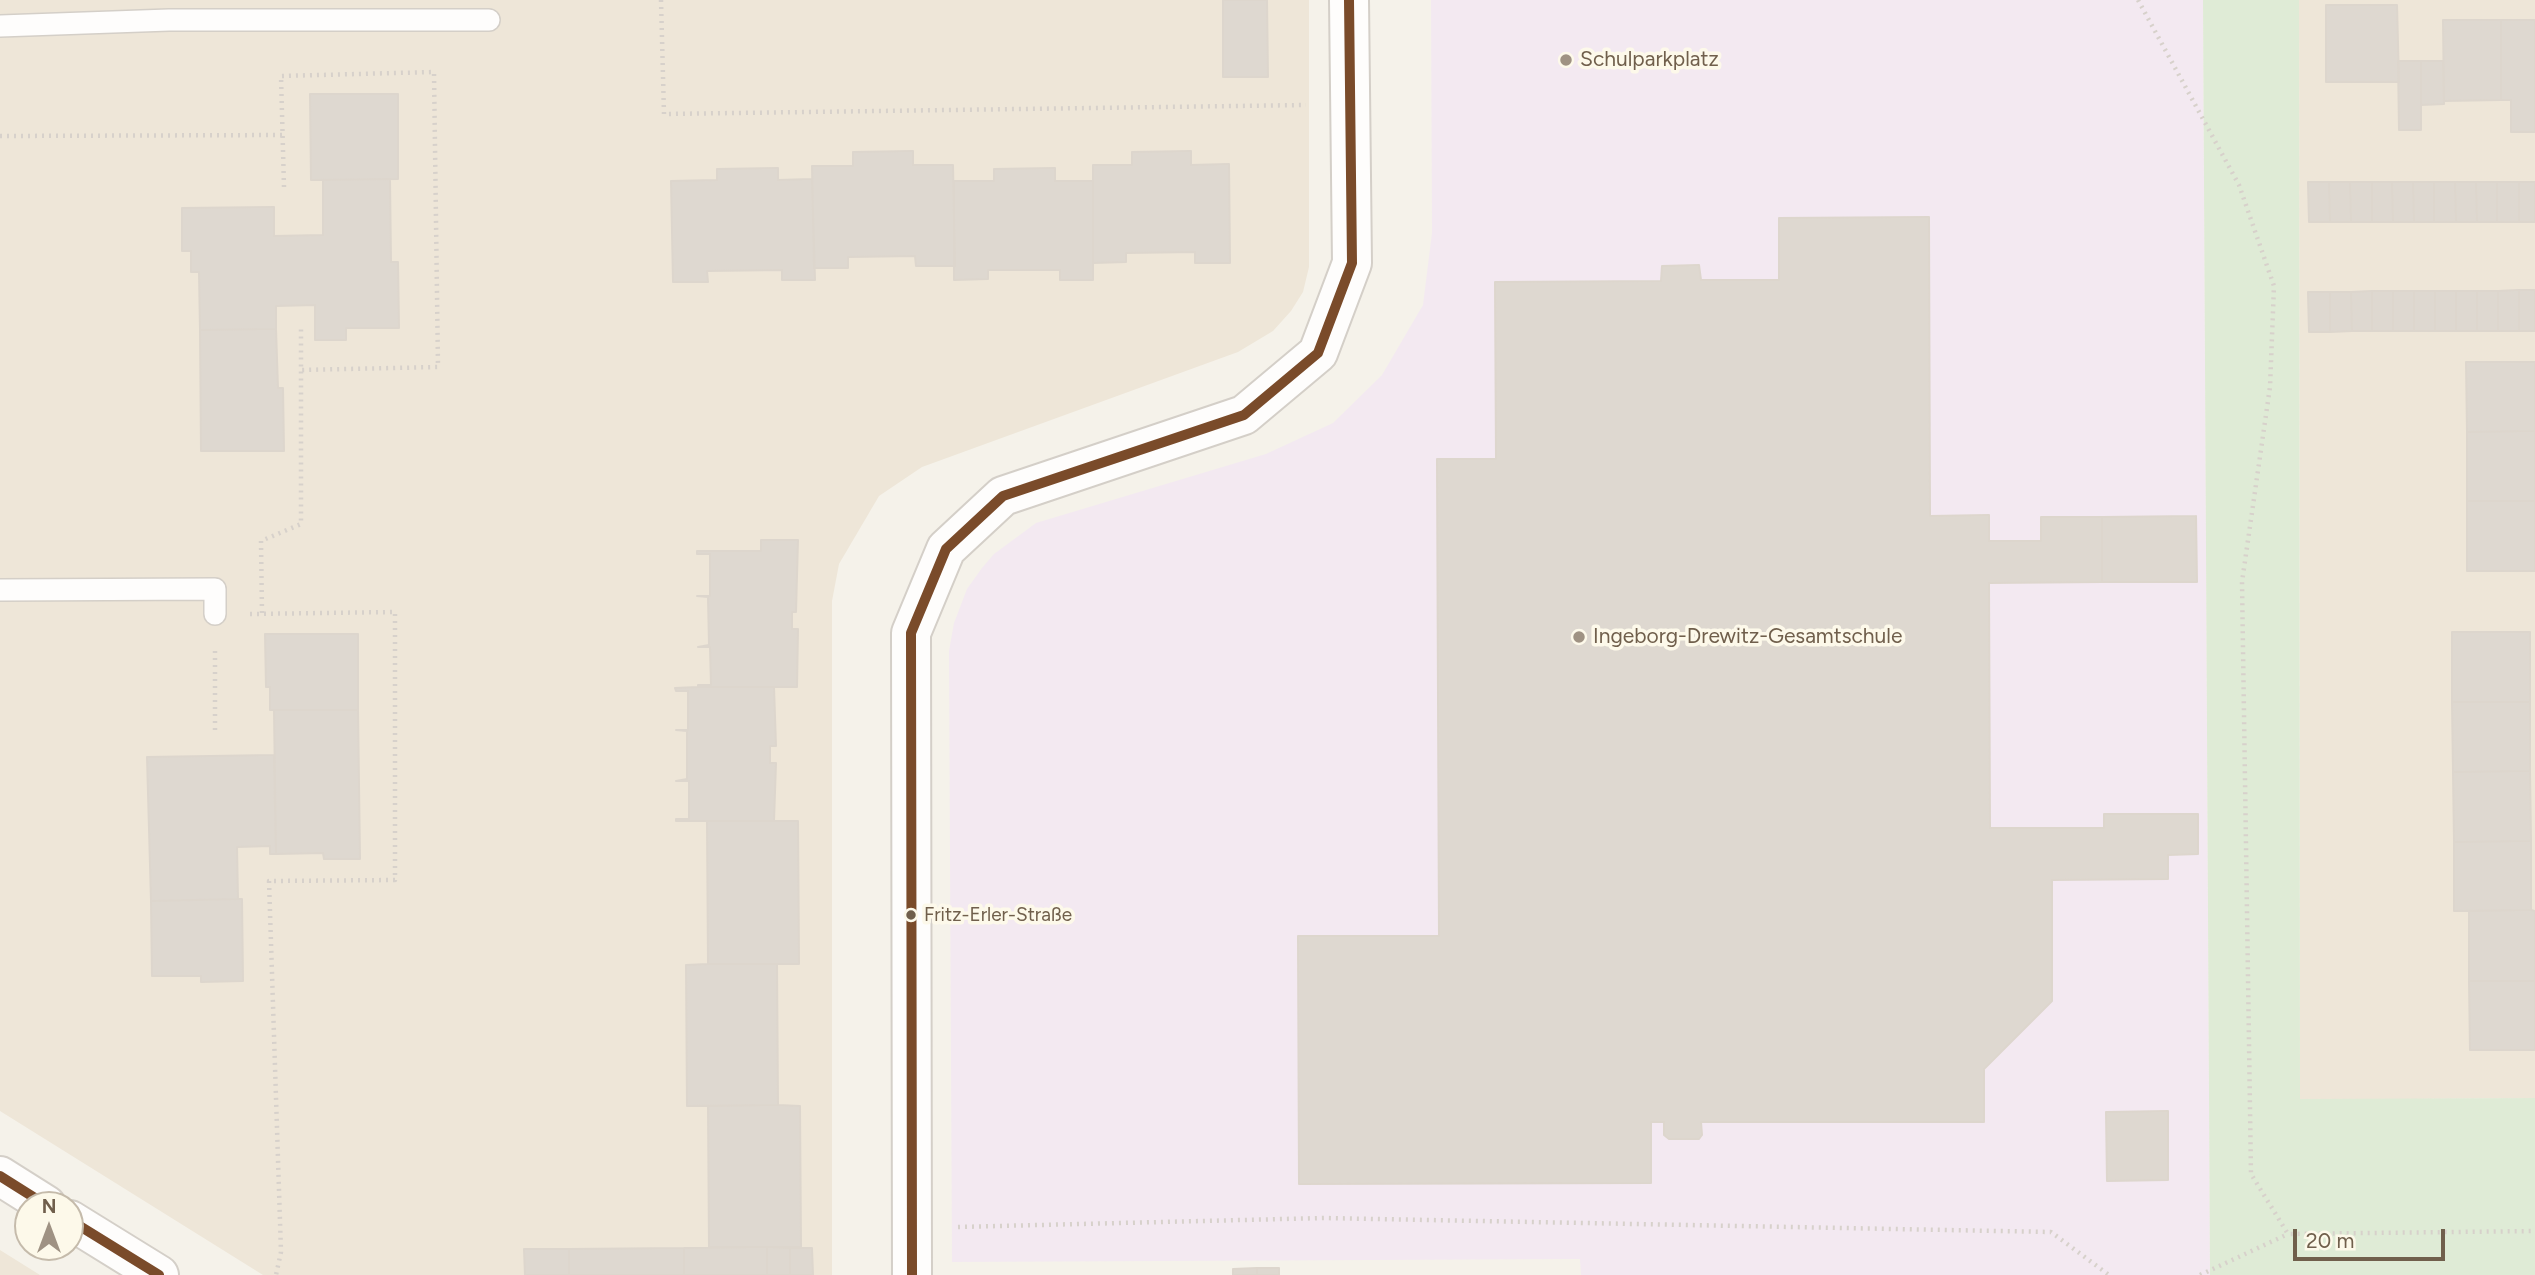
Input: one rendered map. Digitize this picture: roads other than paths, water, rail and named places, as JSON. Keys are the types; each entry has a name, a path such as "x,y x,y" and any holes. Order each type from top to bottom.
{"street":[{"path":"912,1275 911,633 946,549 1003,496 1244,415 1318,353 1352,263 1349,0"},
{"path":"2,1182 19,1191"},
{"path":"84,1229 159,1275"}],"lane":[{"path":"0,26 169,20 489,20"},
{"path":"0,590 215,589 215,614"}],"place":[{"name":"Schulparkplatz","path":"1566,60"},
{"name":"Ingeborg-Drewitz-Gesamtschule","path":"1579,637"},
{"name":"Fritz-Erler-Straße","path":"911,915"}]}
